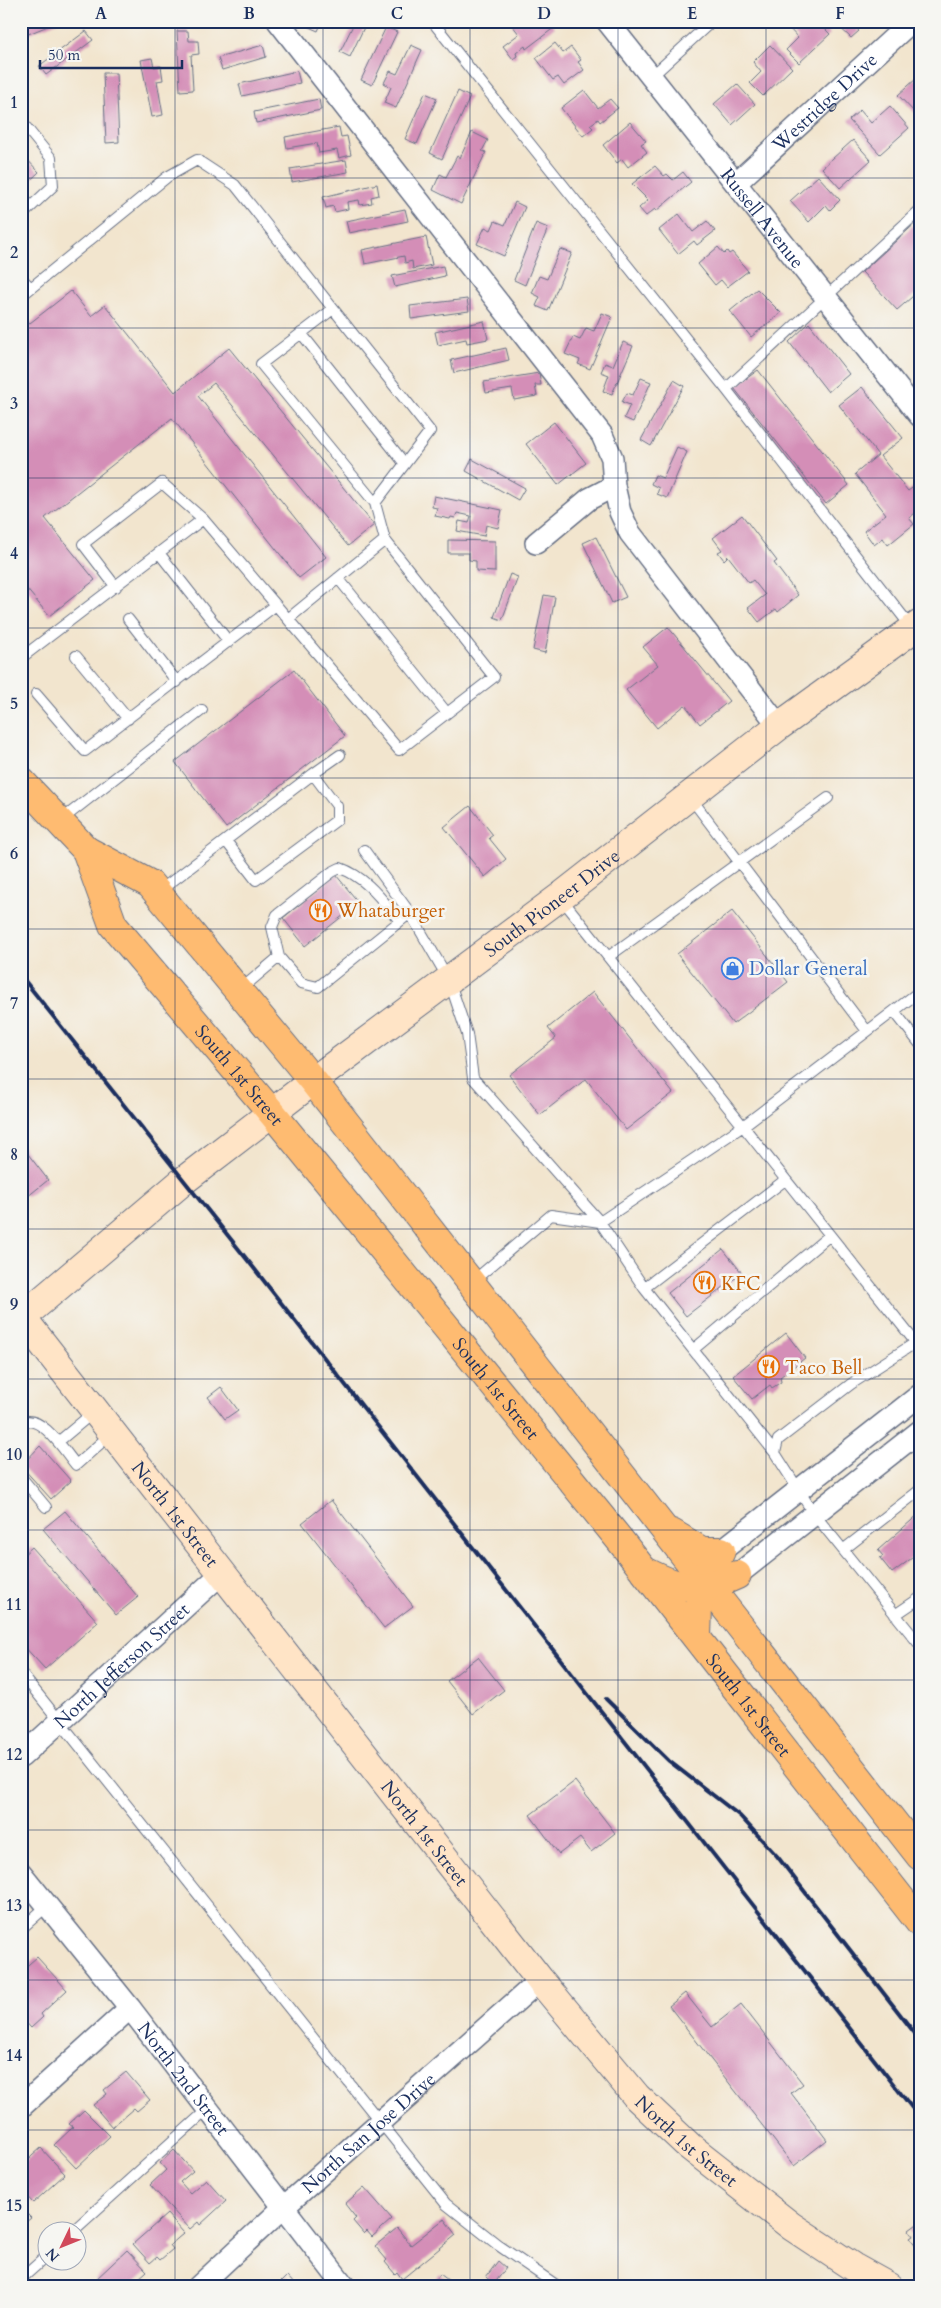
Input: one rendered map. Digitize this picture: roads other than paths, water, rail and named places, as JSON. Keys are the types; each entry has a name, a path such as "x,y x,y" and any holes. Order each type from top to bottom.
{"main road":[{"name":"South Pioneer Drive","path":"21,1317 183,1181 272,1112 560,897 780,726 916,626"},
{"name":"South 1st Street","path":"21,781 86,850 150,884 158,893 313,1081 661,1525 706,1586 919,1855"},
{"name":"South 1st Street","path":"86,850 113,925 272,1112 644,1571 920,1923"},
{"name":"North 1st Street","path":"21,1317 540,1980 637,2097 689,2146 791,2226 853,2267 889,2287"},
{"path":"661,1525 686,1544 702,1551 721,1551 698,1606 697,1637"},
{"path":"644,1571 670,1584 689,1589 706,1586 737,1575 736,1591 740,1608 760,1653"}],"street":[{"path":"278,21 602,435 612,458 614,486 620,512 630,533 780,726"},
{"name":"Russell Avenue","path":"607,21 920,416"},
{"name":"Westridge Drive","path":"736,183 912,21"},
{"path":"536,543 589,499 614,486"},
{"path":"721,1551 920,1395"},
{"path":"737,1575 920,1431"},
{"name":"North Jefferson Street","path":"21,1757 222,1573"},
{"name":"North 2nd Street","path":"21,1873 130,2008 345,2287"},
{"name":"North San Jose Drive","path":"198,2287 540,1980"},
{"path":"21,2107 130,2008"}],"lane":[{"path":"432,21 916,626"},
{"path":"651,77 712,21"},
{"path":"21,216 53,186 51,158 23,126"},
{"path":"21,296 167,177 196,160 235,185 430,431 375,503"},
{"path":"726,389 920,210"},
{"path":"21,278 31,288"},
{"path":"116,587 83,544 162,483 203,519 398,750 494,677 385,540 375,503 261,364 333,308"},
{"path":"301,333 405,464"},
{"path":"21,658 203,519"},
{"path":"288,618 385,540"},
{"path":"159,554 229,642"},
{"path":"338,578 447,713"},
{"path":"36,694 85,751 276,605"},
{"path":"128,619 177,682"},
{"path":"76,656 128,719"},
{"path":"60,822 202,710"},
{"path":"158,893 340,755"},
{"path":"226,841 256,880 337,820 337,806 314,774"},
{"path":"689,797 867,1031"},
{"path":"608,957 828,798"},
{"path":"364,850 410,913 449,980 467,1034 473,1078 600,1222 644,1288 775,1453 814,1514 920,1645"},
{"path":"400,921 367,883 354,873 340,868 332,872 277,915 272,927 280,957 300,983 318,987 410,913"},
{"path":"560,897 918,1346 851,1384 778,1440 775,1453"},
{"path":"238,991 280,957"},
{"path":"471,1283 551,1215 600,1222 708,1147 743,1126 920,991"},
{"path":"894,1011 920,1044"},
{"path":"644,1288 785,1180"},
{"path":"694,1349 830,1235"},
{"path":"58,1442 95,1410"},
{"path":"21,1424 33,1421 44,1426 76,1465 112,1433"},
{"path":"21,1477 46,1507"},
{"path":"843,1550 920,1490"},
{"path":"895,1615 920,1598"},
{"path":"21,1673 446,2204 498,2245 560,2287"},
{"path":"21,1929 48,1905"},
{"path":"85,2220 208,2109"},
{"path":"21,2279 38,2264"}],"railway":[{"path":"21,976 253,1267 920,2118"},
{"path":"606,1699 669,1761 740,1816 777,1856 920,2040"}],"place":[{"name":"Whataburger","path":"321,910"},
{"name":"Dollar General","path":"733,968"},
{"name":"KFC","path":"705,1283"},
{"name":"Taco Bell","path":"769,1367"}]}
